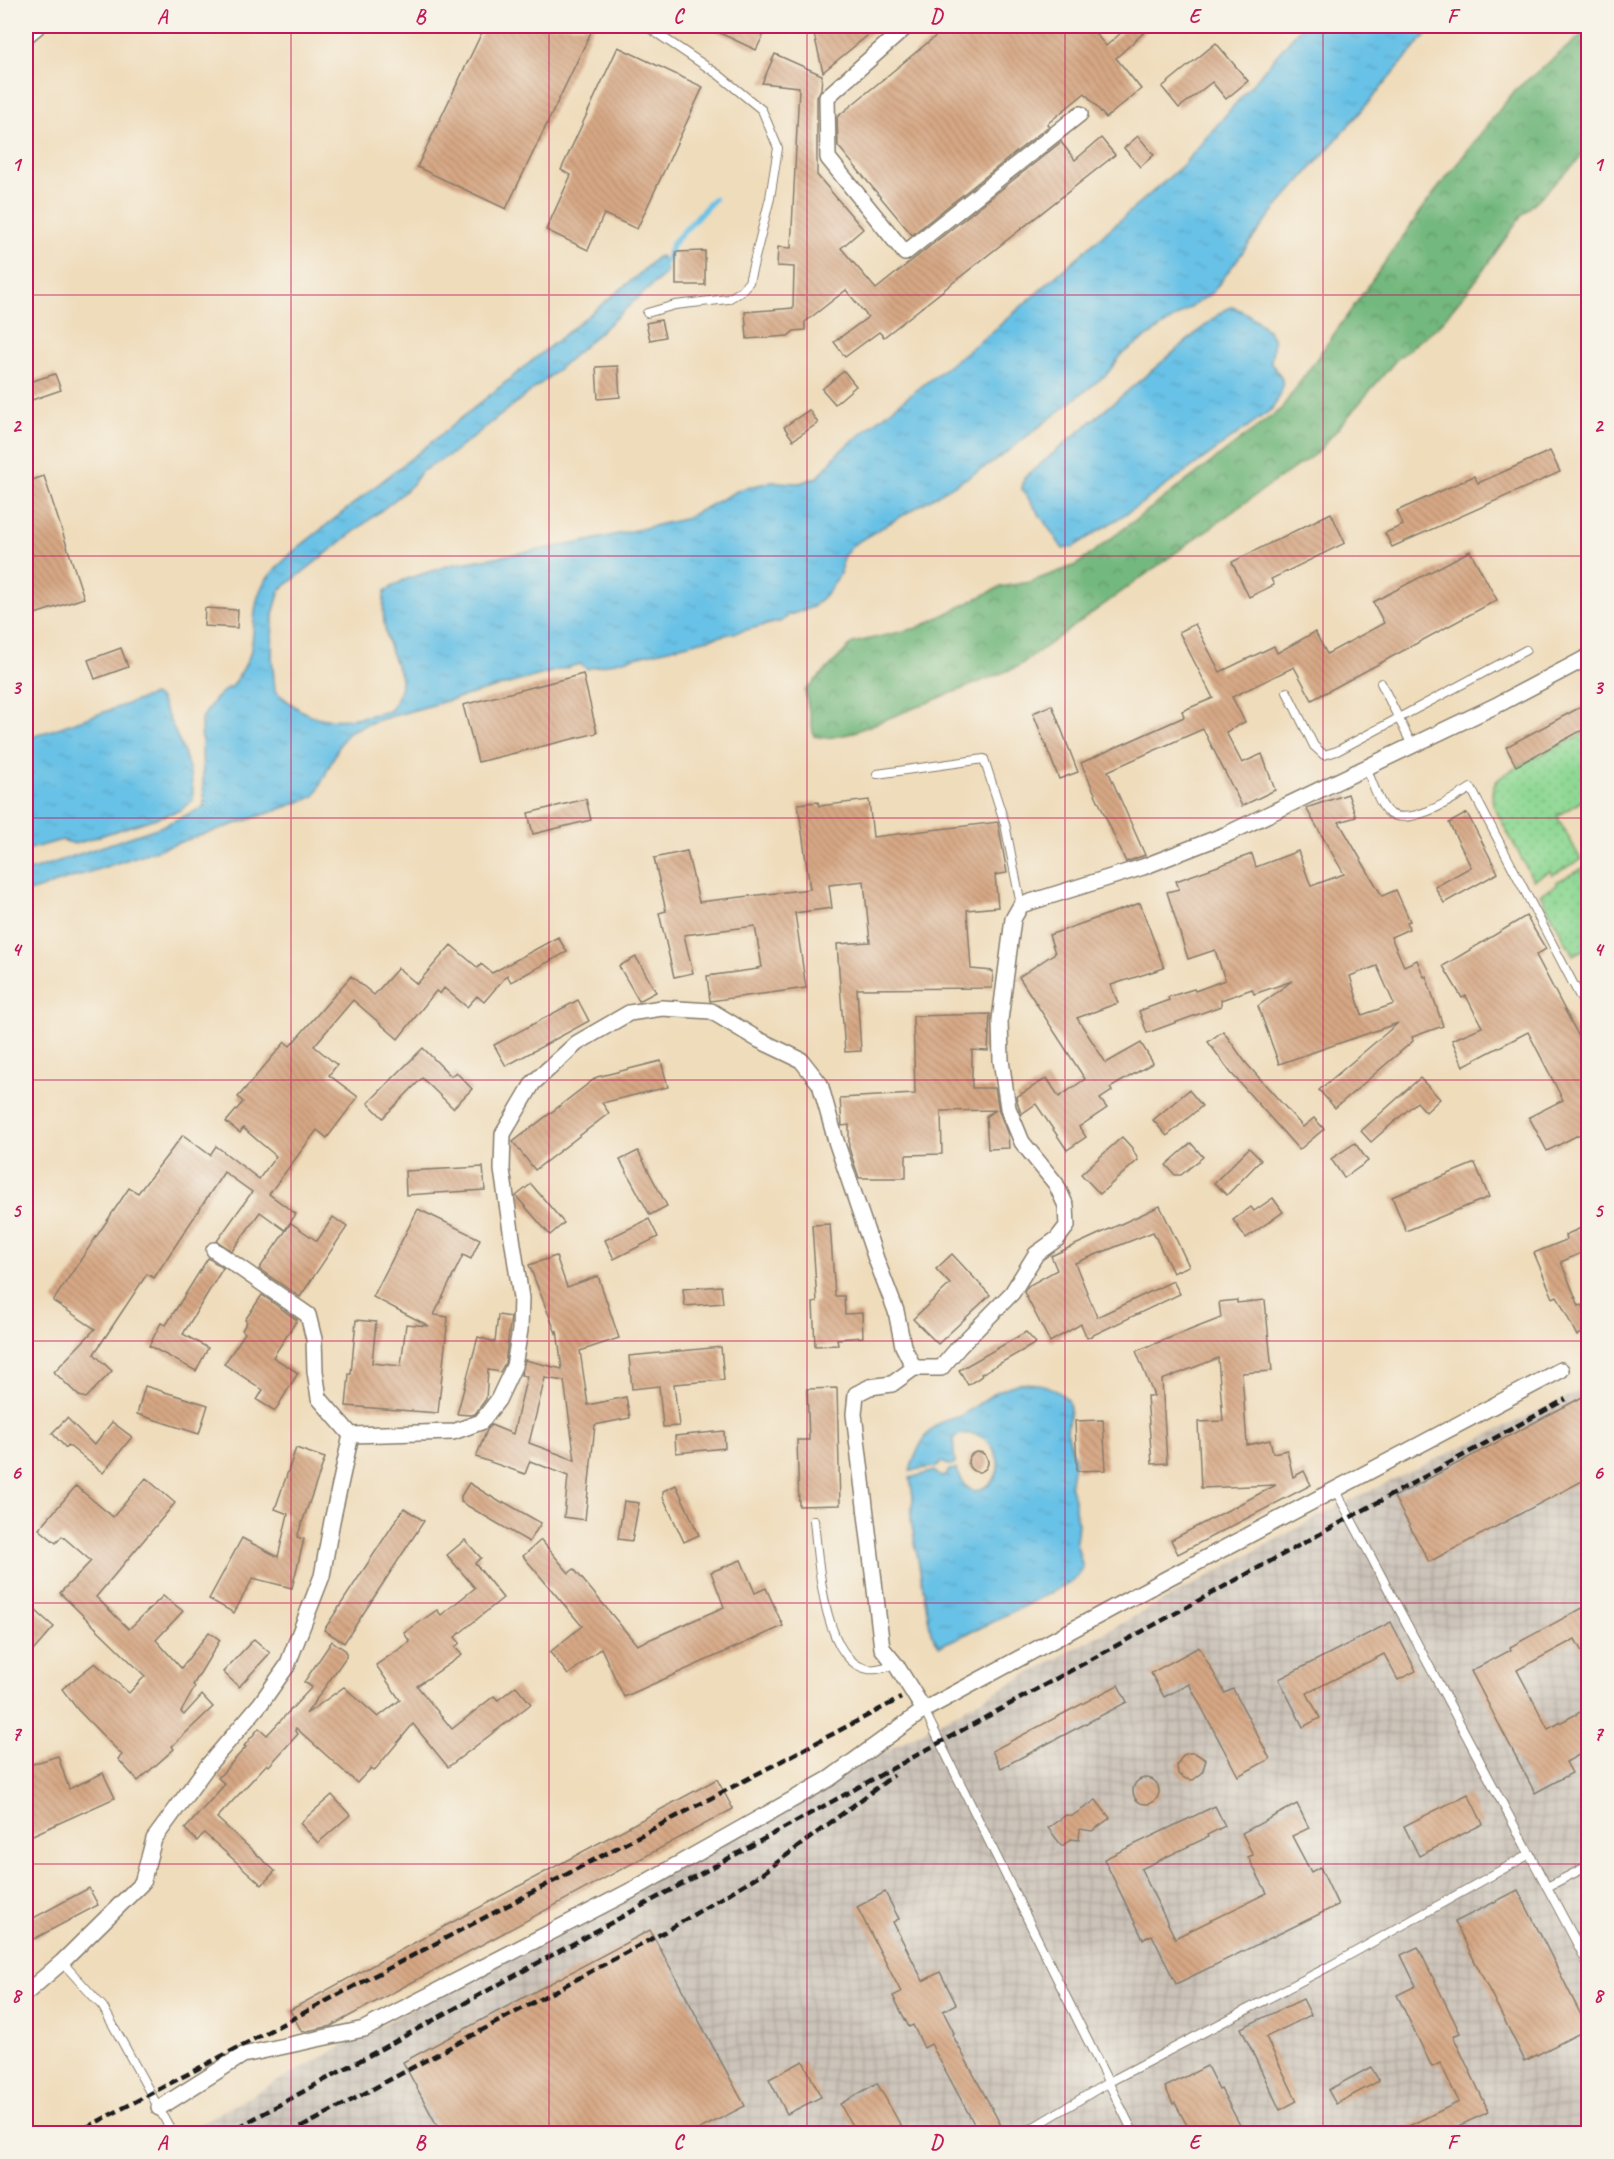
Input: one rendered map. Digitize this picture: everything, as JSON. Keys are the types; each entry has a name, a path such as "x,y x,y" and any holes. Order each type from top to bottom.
{"street":[{"path":"26,36 38,26"},
{"path":"907,26 827,97 828,158 905,253 1080,114"},
{"path":"924,1710 896,1665 882,1648 854,1414 856,1394 870,1388 892,1384 914,1368 941,1368 958,1347 1012,1293 1036,1254 1057,1239 1067,1226 1066,1206 1056,1185 1022,1142 1008,1108 1001,1060 1000,1020 1013,919 1021,905 1143,867 1225,835 1498,704 1588,657"},
{"path":"351,1436 453,1432 481,1422 498,1400 514,1366 520,1330 521,1298 502,1170 503,1134 533,1083 577,1043 629,1013 662,1008 711,1011 759,1040 801,1060 820,1084 836,1141 896,1311 903,1346 914,1368"},
{"path":"214,1250 308,1314 314,1339 319,1398 351,1436"},
{"path":"159,2108 243,2055 364,2029 603,1905 829,1779 924,1710 1561,1370"},
{"path":"26,1993 62,1962 142,1883 154,1839 209,1764 261,1703 287,1666 322,1576 351,1436"}],"lane":[{"path":"646,26 719,75 762,110 778,148 770,198 749,282 741,292 728,299 675,305 646,313"},
{"path":"1287,692 1314,746 1324,755 1338,752 1526,650"},
{"path":"1381,683 1412,745"},
{"path":"877,774 984,759 1005,824 1021,905"},
{"path":"1366,767 1381,802 1389,813 1402,817 1430,811 1471,788 1588,1012"},
{"path":"1336,1491 1588,1964"},
{"path":"814,1520 823,1591 829,1619 842,1653 853,1664 869,1670 896,1665"},
{"path":"924,1710 1134,2133"},
{"path":"1022,2133 1109,2082 1328,1967 1530,1854"},
{"path":"1547,1887 1588,1866"},
{"path":"62,1962 103,2007 174,2133"}],"shaded area":[{"path":"1588,1387 1588,2133 187,2134 186,2131 1334,1508"}],"green space":[{"path":"1588,30 1588,151 1522,215 1477,279 1439,325 1396,360 1318,452 1017,667 849,734 827,738 814,736 805,691 853,643 917,628 1000,587 1030,582 1076,565 1281,409 1431,197 1515,90"},
{"path":"1588,731 1588,797 1557,816 1581,860 1552,875 1550,871 1533,880 1493,805 1493,787 1502,776 1512,770"},
{"path":"1585,867 1588,874 1588,947 1573,955 1540,894 1557,885 1556,882"}],"water":[{"path":"1302,26 1433,26 1272,213 1213,292 1122,354 1107,374 994,462 854,544 843,557 840,574 828,592 813,607 789,615 782,621 587,669 580,664 375,721 348,732 315,796 26,893 26,872 160,827 204,807 201,720 214,700 227,688 232,687 242,671 252,646 257,601 262,587 279,565 637,276 656,258 661,256 667,272 554,373 453,453 422,471 412,485 397,498 280,590 273,614 272,657 275,691 302,711 320,718 346,719 390,711 400,692 401,679 387,637 383,614 384,599 385,591 404,580 450,565 579,543 684,519 741,489 771,482 800,483 818,477 838,453 992,332 1182,166"},
{"path":"1231,307 1255,319 1273,338 1271,363 1280,375 1283,384 1272,409 1138,506 1073,547 1063,549 1022,489 1024,478 1224,310"},
{"path":"153,695 160,699 187,761 193,800 181,810 75,844 62,840 26,850 26,739"},
{"path":"1020,1383 1046,1386 1068,1400 1070,1409 1067,1431 1075,1460 1070,1486 1075,1499 1078,1523 1076,1542 1083,1568 1068,1584 939,1646 931,1633 911,1520 913,1497 910,1478 934,1471 941,1477 946,1476 949,1470 956,1469 965,1486 974,1491 988,1485 996,1475 998,1464 989,1442 979,1436 966,1434 953,1438 955,1464 948,1465 942,1462 935,1467 910,1470 921,1444 934,1427 962,1415 996,1393"}],"building":[{"path":"485,26 594,26 506,209 417,167"},
{"path":"705,26 768,26 756,50"},
{"path":"812,26 879,26 823,72"},
{"path":"948,26 1089,26 1106,46 1129,26 1151,26 1116,58 1141,89 1106,118 1085,93 1047,124 1049,126 912,235 838,146 837,117"},
{"path":"1216,43 1248,81 1226,99 1212,82 1179,108 1162,87"},
{"path":"618,47 703,87 637,229 604,214 588,250 546,230 571,175 561,170"},
{"path":"775,54 822,75 821,89 817,97 817,175 863,229 841,248 876,289 1061,142 1075,160 1101,138 1115,155 884,337 879,332 845,357 834,342 868,317 846,290 805,322 805,330 794,331 788,336 747,339 745,312 793,308 794,267 777,266 778,247 791,248 799,87 762,83"},
{"path":"1138,136 1154,155 1140,167 1124,148"},
{"path":"705,251 705,285 676,285 676,252"},
{"path":"661,320 665,337 650,340 646,323"},
{"path":"618,366 620,397 598,399 596,367"},
{"path":"844,371 856,386 835,404 822,389"},
{"path":"55,374 61,390 26,402 26,383"},
{"path":"809,410 818,423 793,440 784,427"},
{"path":"1550,451 1560,472 1392,547 1385,533 1403,525 1397,511 1474,476 1478,483"},
{"path":"44,476 84,598 26,617 26,482"},
{"path":"1331,513 1345,543 1271,579 1274,585 1249,597 1232,562"},
{"path":"1470,551 1497,600 1312,700 1294,667 1232,697 1245,722 1226,732 1242,763 1262,754 1275,790 1242,806 1203,729 1108,771 1145,855 1126,862 1081,763 1184,717 1182,711 1213,698 1179,632 1195,624 1220,672 1274,646 1277,653 1315,632 1327,654 1384,623 1373,602"},
{"path":"205,608 238,610 237,628 204,626"},
{"path":"121,648 128,667 95,679 88,660"},
{"path":"583,674 597,733 478,762 463,705"},
{"path":"1588,703 1588,727 1516,766 1506,747"},
{"path":"1052,705 1078,772 1059,779 1033,713"},
{"path":"1348,794 1356,817 1339,822 1382,896 1396,890 1410,921 1407,922 1409,929 1391,937 1404,966 1417,960 1424,977 1426,976 1443,1026 1412,1037 1413,1041 1335,1108 1319,1090 1398,1023 1279,1064 1258,1006 1292,981 1254,994 1252,989 1221,1000 1221,1006 1147,1033 1139,1011 1169,1000 1168,997 1194,989 1195,991 1225,980 1215,950 1188,959 1167,892 1179,889 1176,881 1252,854 1256,867 1298,851 1311,886 1344,874 1306,808","holes":["1377,966 1394,1004 1362,1015 1350,976"]},
{"path":"586,799 591,820 533,834 528,813"},
{"path":"869,800 873,837 998,822 1007,873 995,875 998,907 967,910 971,969 993,971 992,988 857,989 861,1051 845,1052 837,944 870,942 864,881 829,885 832,908 795,913 806,988 710,1001 707,976 762,967 755,926 684,935 693,973 674,977 659,913 666,911 654,858 687,851 699,902 810,889 798,804 818,802 819,806"},
{"path":"1467,813 1498,873 1444,903 1435,887 1471,867 1449,823"},
{"path":"1140,903 1164,968 1111,985 1118,1003 1077,1018 1106,1063 1141,1043 1153,1063 1110,1088 1112,1091 1100,1099 1107,1108 1079,1127 1086,1137 1067,1150 1036,1104 1021,1114 1016,1097 1047,1078 1059,1097 1085,1079 1019,977 1055,953 1049,935"},
{"path":"1526,916 1546,949 1536,955 1579,1037 1588,1032 1588,1130 1547,1151 1529,1117 1563,1100 1528,1032 1463,1066 1452,1040 1482,1027 1466,996 1462,998 1443,966"},
{"path":"558,937 567,952 511,982 507,975 484,1002 477,996 467,1007 444,988 440,994 436,991 398,1039 353,1000 314,1046 337,1065 329,1075 358,1097 327,1138 317,1130 269,1194 296,1214 285,1230 260,1212 232,1251 217,1241 252,1192 224,1172 154,1278 147,1274 94,1354 112,1371 86,1398 79,1396 54,1372 95,1329 53,1301 129,1188 138,1193 183,1135 210,1155 216,1146 259,1179 276,1156 243,1128 240,1133 226,1122 243,1102 238,1097 285,1042 290,1046 351,976 374,995 398,968 417,984 451,945 478,968 481,964 492,973"},
{"path":"636,957 656,992 639,1001 619,966"},
{"path":"578,1000 589,1021 506,1066 494,1045"},
{"path":"990,1014 988,1051 972,1050 972,1088 995,1088 999,1111 1008,1135 1009,1148 988,1149 986,1116 996,1110 941,1111 942,1154 906,1155 906,1178 859,1178 849,1148 849,1125 842,1126 840,1098 915,1094 913,1016"},
{"path":"1223,1031 1246,1063 1303,1127 1314,1118 1324,1129 1299,1150 1231,1073 1208,1042"},
{"path":"423,1048 451,1076 456,1072 472,1089 453,1108 422,1078 383,1118 368,1103"},
{"path":"661,1061 668,1087 602,1103 609,1113 535,1170 513,1142 597,1077"},
{"path":"1420,1078 1440,1099 1426,1112 1417,1102 1371,1142 1361,1131"},
{"path":"1189,1090 1202,1106 1167,1136 1153,1120"},
{"path":"1122,1137 1132,1148 1138,1160 1100,1194 1081,1174"},
{"path":"1191,1143 1203,1157 1181,1175 1175,1175 1166,1165"},
{"path":"1355,1143 1368,1161 1344,1178 1331,1159"},
{"path":"1249,1148 1261,1160 1227,1195 1214,1183"},
{"path":"638,1151 667,1206 650,1215 620,1160"},
{"path":"1475,1163 1489,1197 1406,1231 1392,1197"},
{"path":"483,1167 485,1190 406,1195 405,1171"},
{"path":"531,1184 564,1223 550,1235 516,1196"},
{"path":"1273,1198 1283,1212 1246,1238 1233,1220 1251,1207 1254,1211"},
{"path":"1160,1206 1189,1266 1173,1273 1153,1232 1075,1263 1097,1317 1173,1281 1180,1294 1087,1338 1081,1324 1050,1342 1024,1292 1028,1286 1057,1270 1051,1256"},
{"path":"418,1209 480,1239 471,1259 463,1255 434,1315 448,1317 438,1413 346,1406 356,1320 376,1322 372,1363 401,1366 406,1324 429,1326 373,1297"},
{"path":"333,1217 347,1227 300,1297 259,1269 291,1223 317,1241"},
{"path":"649,1219 658,1237 614,1259 605,1240"},
{"path":"830,1224 835,1296 844,1296 845,1314 862,1313 863,1337 837,1339 838,1345 815,1346 813,1303 817,1302 812,1225"},
{"path":"1588,1225 1588,1250 1561,1262 1579,1306 1582,1305 1588,1318 1588,1330 1577,1336 1557,1296 1553,1298 1534,1253 1566,1240 1565,1235"},
{"path":"952,1254 990,1295 938,1344 913,1319 950,1284 936,1269"},
{"path":"556,1256 567,1287 598,1276 619,1338 580,1351 588,1405 626,1397 630,1418 595,1425 585,1520 564,1517 568,1476 530,1461 525,1474 476,1457 491,1425 513,1434 527,1376 521,1375 525,1360 562,1369 557,1330 556,1333 529,1265","holes":["545,1378 564,1381 575,1460 529,1443"]},
{"path":"208,1258 223,1268 183,1334 208,1348 196,1371 149,1346 161,1323 166,1325"},
{"path":"721,1286 723,1303 685,1306 683,1289"},
{"path":"262,1295 297,1320 273,1357 298,1373 275,1411 257,1400 263,1390 224,1364 245,1333 242,1330 247,1322 245,1320"},
{"path":"1237,1300 1237,1303 1265,1300 1272,1371 1242,1373 1247,1445 1270,1440 1273,1453 1287,1450 1293,1477 1304,1471 1311,1485 1178,1554 1171,1540 1276,1485 1201,1488 1198,1422 1223,1421 1218,1358 1162,1380 1167,1463 1152,1464 1147,1396 1154,1396 1136,1351 1221,1318 1219,1302"},
{"path":"498,1315 511,1317 505,1363 500,1372 488,1370 486,1399 475,1414 457,1414 478,1337 495,1342"},
{"path":"1026,1332 1036,1343 981,1374 982,1376 968,1385 959,1370"},
{"path":"721,1347 724,1380 674,1384 679,1426 663,1427 659,1386 632,1389 629,1356"},
{"path":"145,1386 208,1405 199,1434 137,1414"},
{"path":"837,1388 840,1505 799,1506 797,1440 809,1440 807,1389"},
{"path":"1588,1394 1588,1478 1429,1562 1394,1497"},
{"path":"67,1418 94,1445 112,1422 132,1437 103,1473 68,1445 66,1448 52,1433"},
{"path":"1103,1420 1106,1470 1077,1471 1075,1421"},
{"path":"724,1431 725,1448 676,1453 675,1436"},
{"path":"296,1448 325,1458 297,1537 304,1539 292,1588 253,1578 234,1613 209,1599 242,1538 278,1557 288,1514 275,1509"},
{"path":"978,1452 985,1455 988,1462 985,1469 978,1472 971,1469 968,1462 971,1455"},
{"path":"146,1478 175,1503 96,1597 129,1629 163,1596 183,1611 156,1640 181,1668 209,1632 220,1640 193,1685 195,1687 181,1712 184,1715 202,1695 213,1707 172,1746 174,1749 138,1781 118,1759 122,1755 78,1710 62,1689 95,1663 129,1693 145,1676 60,1593 91,1561 62,1536 56,1543 39,1529 76,1486 113,1517"},
{"path":"469,1483 503,1504 504,1502 541,1523 529,1542 461,1502 461,1496"},
{"path":"676,1485 699,1535 684,1542 663,1497 663,1491"},
{"path":"624,1501 639,1503 632,1541 618,1539"},
{"path":"404,1508 424,1521 344,1643 324,1630"},
{"path":"465,1540 481,1558 475,1563 503,1598 455,1637 460,1643 455,1647 462,1655 417,1686 452,1729 494,1696 498,1700 516,1686 531,1704 448,1767 413,1724 374,1771 371,1768 357,1783 296,1728 298,1734 217,1818 275,1871 262,1885 204,1833 197,1841 185,1829 225,1784 218,1778 246,1747 244,1746 259,1728 267,1735 312,1687 304,1682 332,1641 346,1651 346,1657 306,1714 344,1687 378,1717 400,1700 376,1665 410,1642 404,1633 437,1610 441,1615 475,1588 447,1555"},
{"path":"541,1540 569,1573 574,1569 637,1645 724,1607 711,1572 741,1560 755,1593 766,1588 783,1626 624,1697 601,1648 568,1675 550,1652 582,1626 523,1556"},
{"path":"26,1602 54,1627 26,1659"},
{"path":"1588,1605 1588,1663 1575,1639 1517,1670 1548,1729 1588,1708 1588,1750 1566,1762 1572,1773 1535,1793 1471,1671"},
{"path":"1391,1622 1416,1671 1398,1680 1384,1654 1307,1693 1320,1718 1303,1727 1279,1679"},
{"path":"254,1639 270,1653 239,1687 223,1672"},
{"path":"1199,1647 1225,1693 1233,1689 1270,1759 1238,1776 1189,1684 1164,1697 1151,1673"},
{"path":"1118,1685 1127,1702 1001,1768 992,1751"},
{"path":"1195,1753 1206,1760 1202,1773 1193,1780 1178,1774 1177,1765 1183,1755"},
{"path":"58,1756 69,1789 103,1773 115,1798 26,1838 26,1766"},
{"path":"1146,1778 1156,1781 1159,1791 1156,1801 1146,1804 1136,1801 1133,1791 1136,1781"},
{"path":"717,1779 733,1809 331,2026 302,2032 290,2010"},
{"path":"1468,1794 1483,1824 1419,1856 1404,1826"},
{"path":"332,1795 350,1815 318,1843 300,1823"},
{"path":"1096,1800 1110,1818 1092,1831 1080,1829 1079,1840 1071,1839 1062,1846 1048,1828 1066,1815 1072,1816"},
{"path":"1297,1804 1309,1828 1292,1836 1311,1872 1320,1867 1338,1905 1176,1984 1152,1935 1143,1939 1104,1859 1215,1806 1225,1826 1207,1835 1208,1837 1141,1869 1175,1938 1267,1893 1248,1857 1253,1855 1242,1833"},
{"path":"89,1888 98,1905 34,1939 26,1922"},
{"path":"1518,1890 1588,2029 1525,2061 1455,1922"},
{"path":"885,1892 899,1919 893,1922 923,1981 940,1972 956,2004 943,2011 954,2033 952,2034 1005,2133 979,2133 931,2044 924,2048 913,2025 909,2027 893,1996 901,1992 857,1907"},
{"path":"650,1930 745,2106 692,2133 441,2133 403,2062"},
{"path":"1418,1947 1460,2033 1453,2036 1489,2112 1443,2133 1394,2133 1459,2102 1440,2063 1432,2067 1397,1995 1416,1986 1401,1955"},
{"path":"1303,1999 1311,2015 1266,2037 1297,2101 1280,2110 1241,2028"},
{"path":"803,2061 821,2097 787,2114 769,2079"},
{"path":"1207,2066 1244,2133 1191,2133 1175,2103 1173,2104 1165,2087"},
{"path":"1371,2067 1379,2081 1336,2104 1328,2090"},
{"path":"877,2083 905,2133 856,2133 840,2104"}],"waterway":[{"path":"660,268 666,261 673,243 714,199"}],"railway":[{"path":"226,2134 1566,1399"},
{"path":"74,2134 901,1698"},
{"path":"289,2134 668,1930 763,1873 894,1775"}]}
